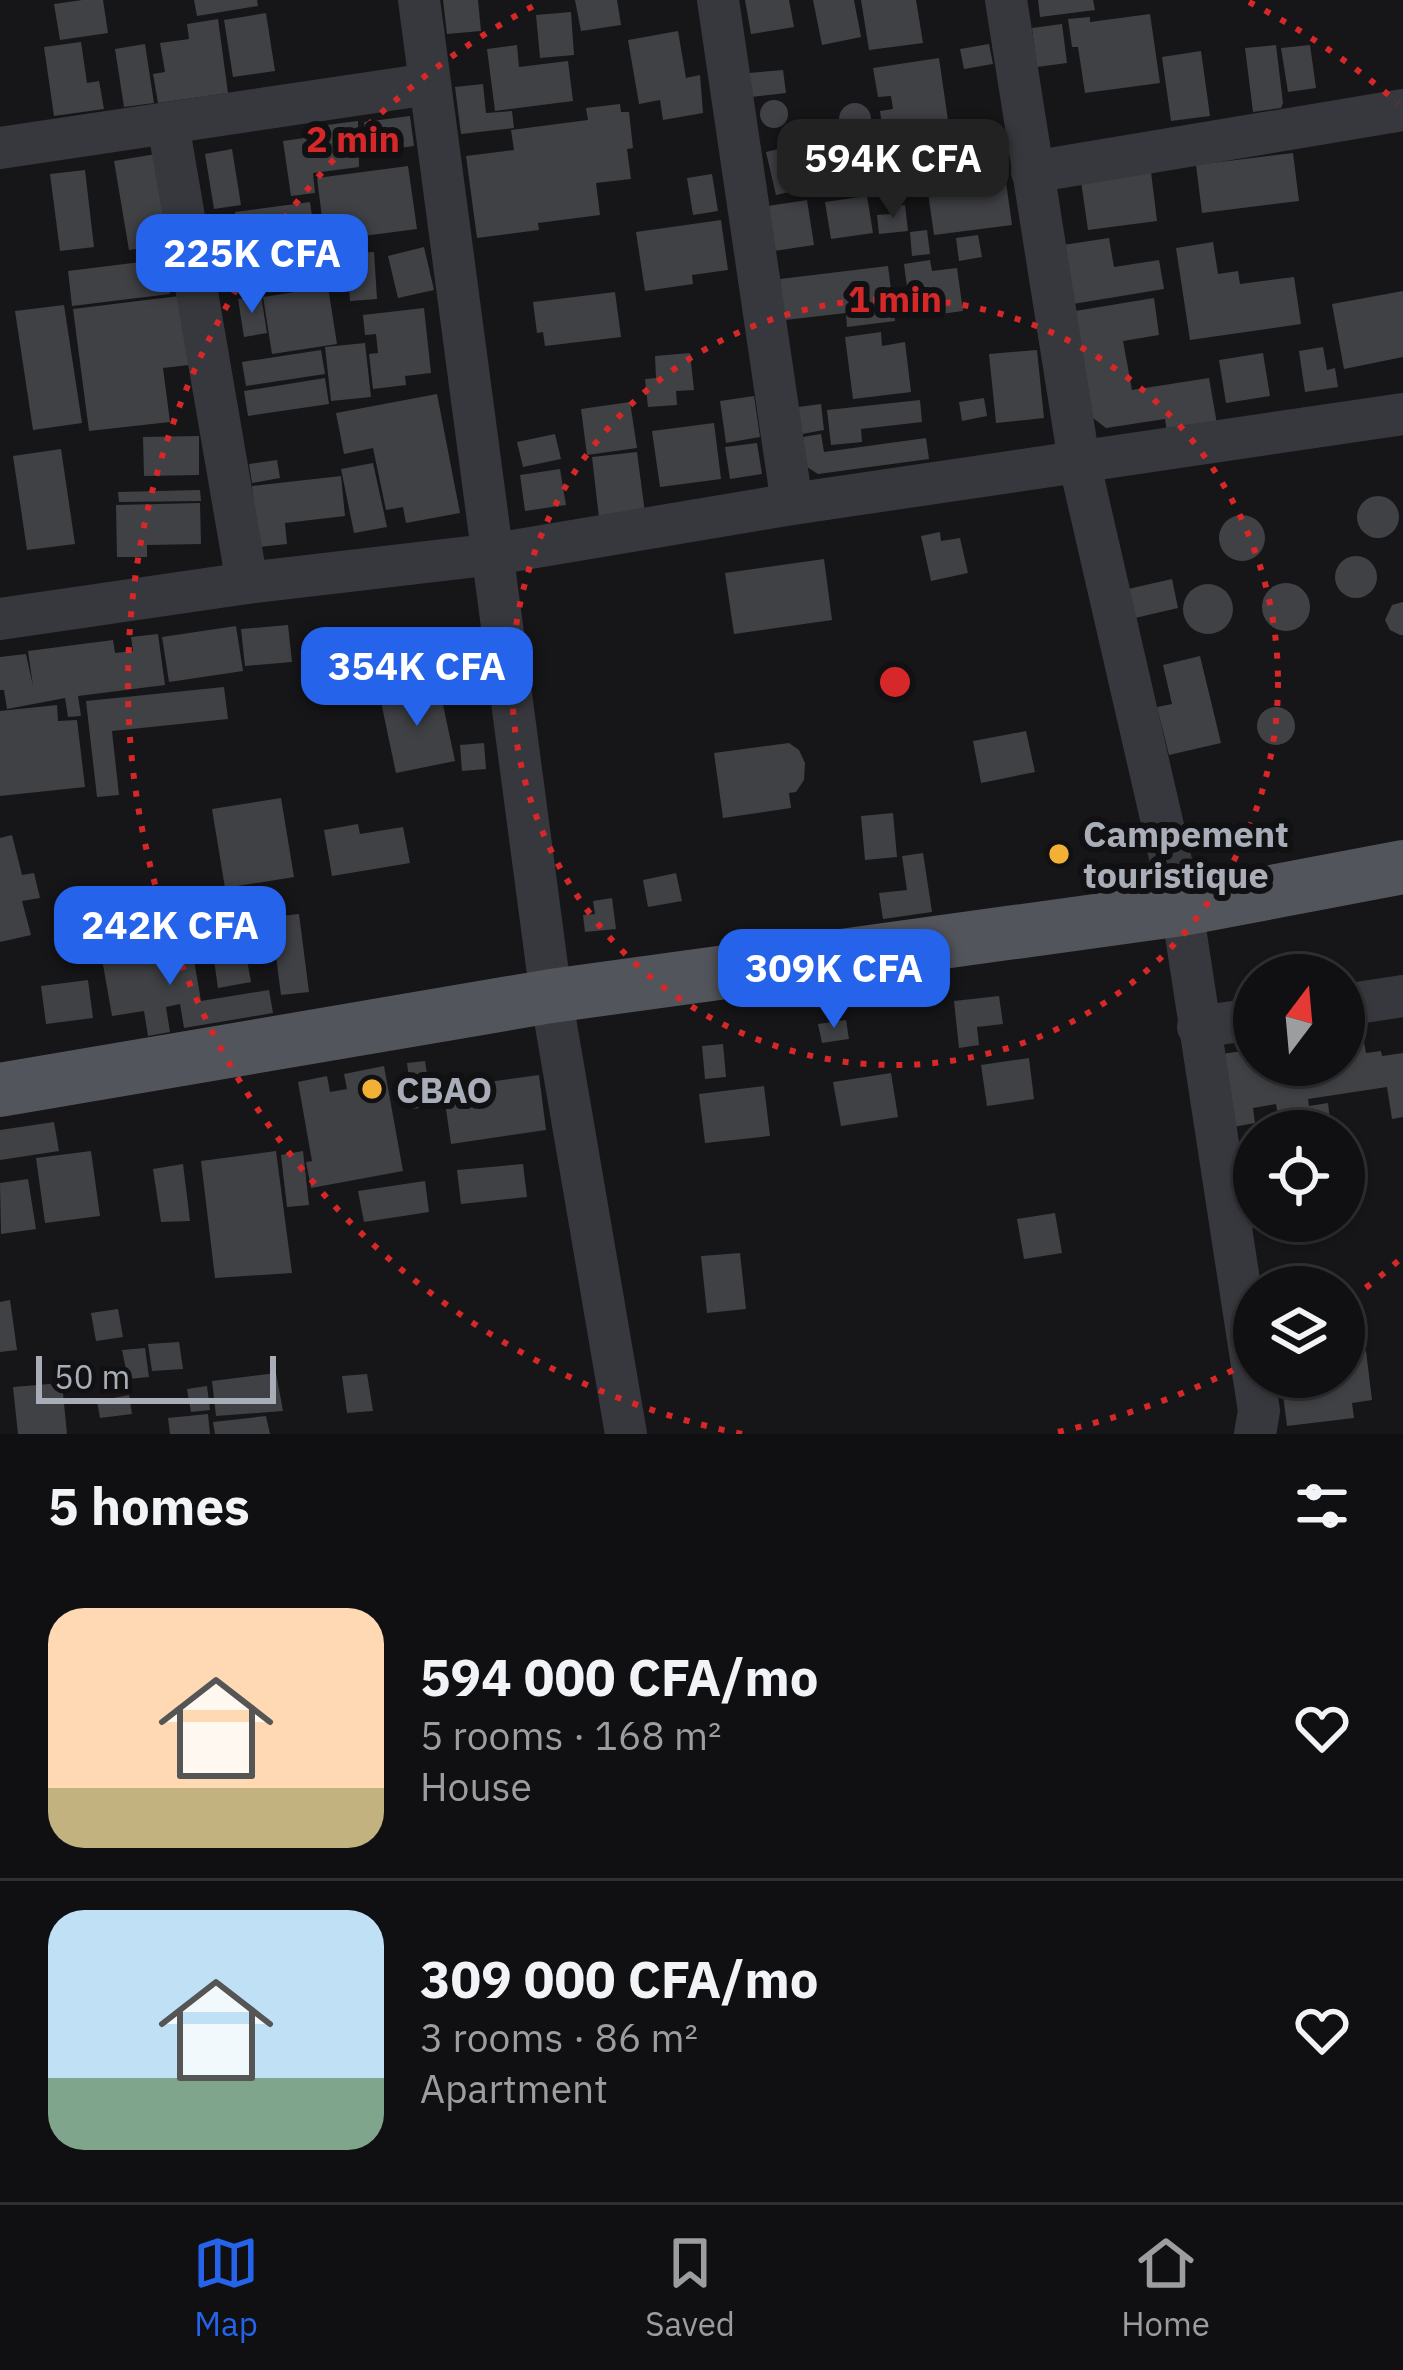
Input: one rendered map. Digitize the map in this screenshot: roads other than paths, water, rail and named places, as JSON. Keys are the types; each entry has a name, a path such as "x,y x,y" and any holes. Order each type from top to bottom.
{"main road":[{"path":"0,1090 551,996 1182,909 1403,867"}],"street":[{"path":"419,0 551,996 626,1434"},
{"path":"718,0 792,504"},
{"path":"1006,0 1079,461 1182,909 1256,1388 1255,1434"},
{"path":"0,148 429,84"},
{"path":"1032,172 1403,110"},
{"path":"167,124 248,583"},
{"path":"0,619 495,554 792,504 1403,414"},
{"path":"1365,1002 1403,996"},
{"path":"1198,1027 1233,1022"}],"place":[{"name":"Campement touristique","path":"1059,854"},
{"name":"CBAO","path":"372,1089"}]}
